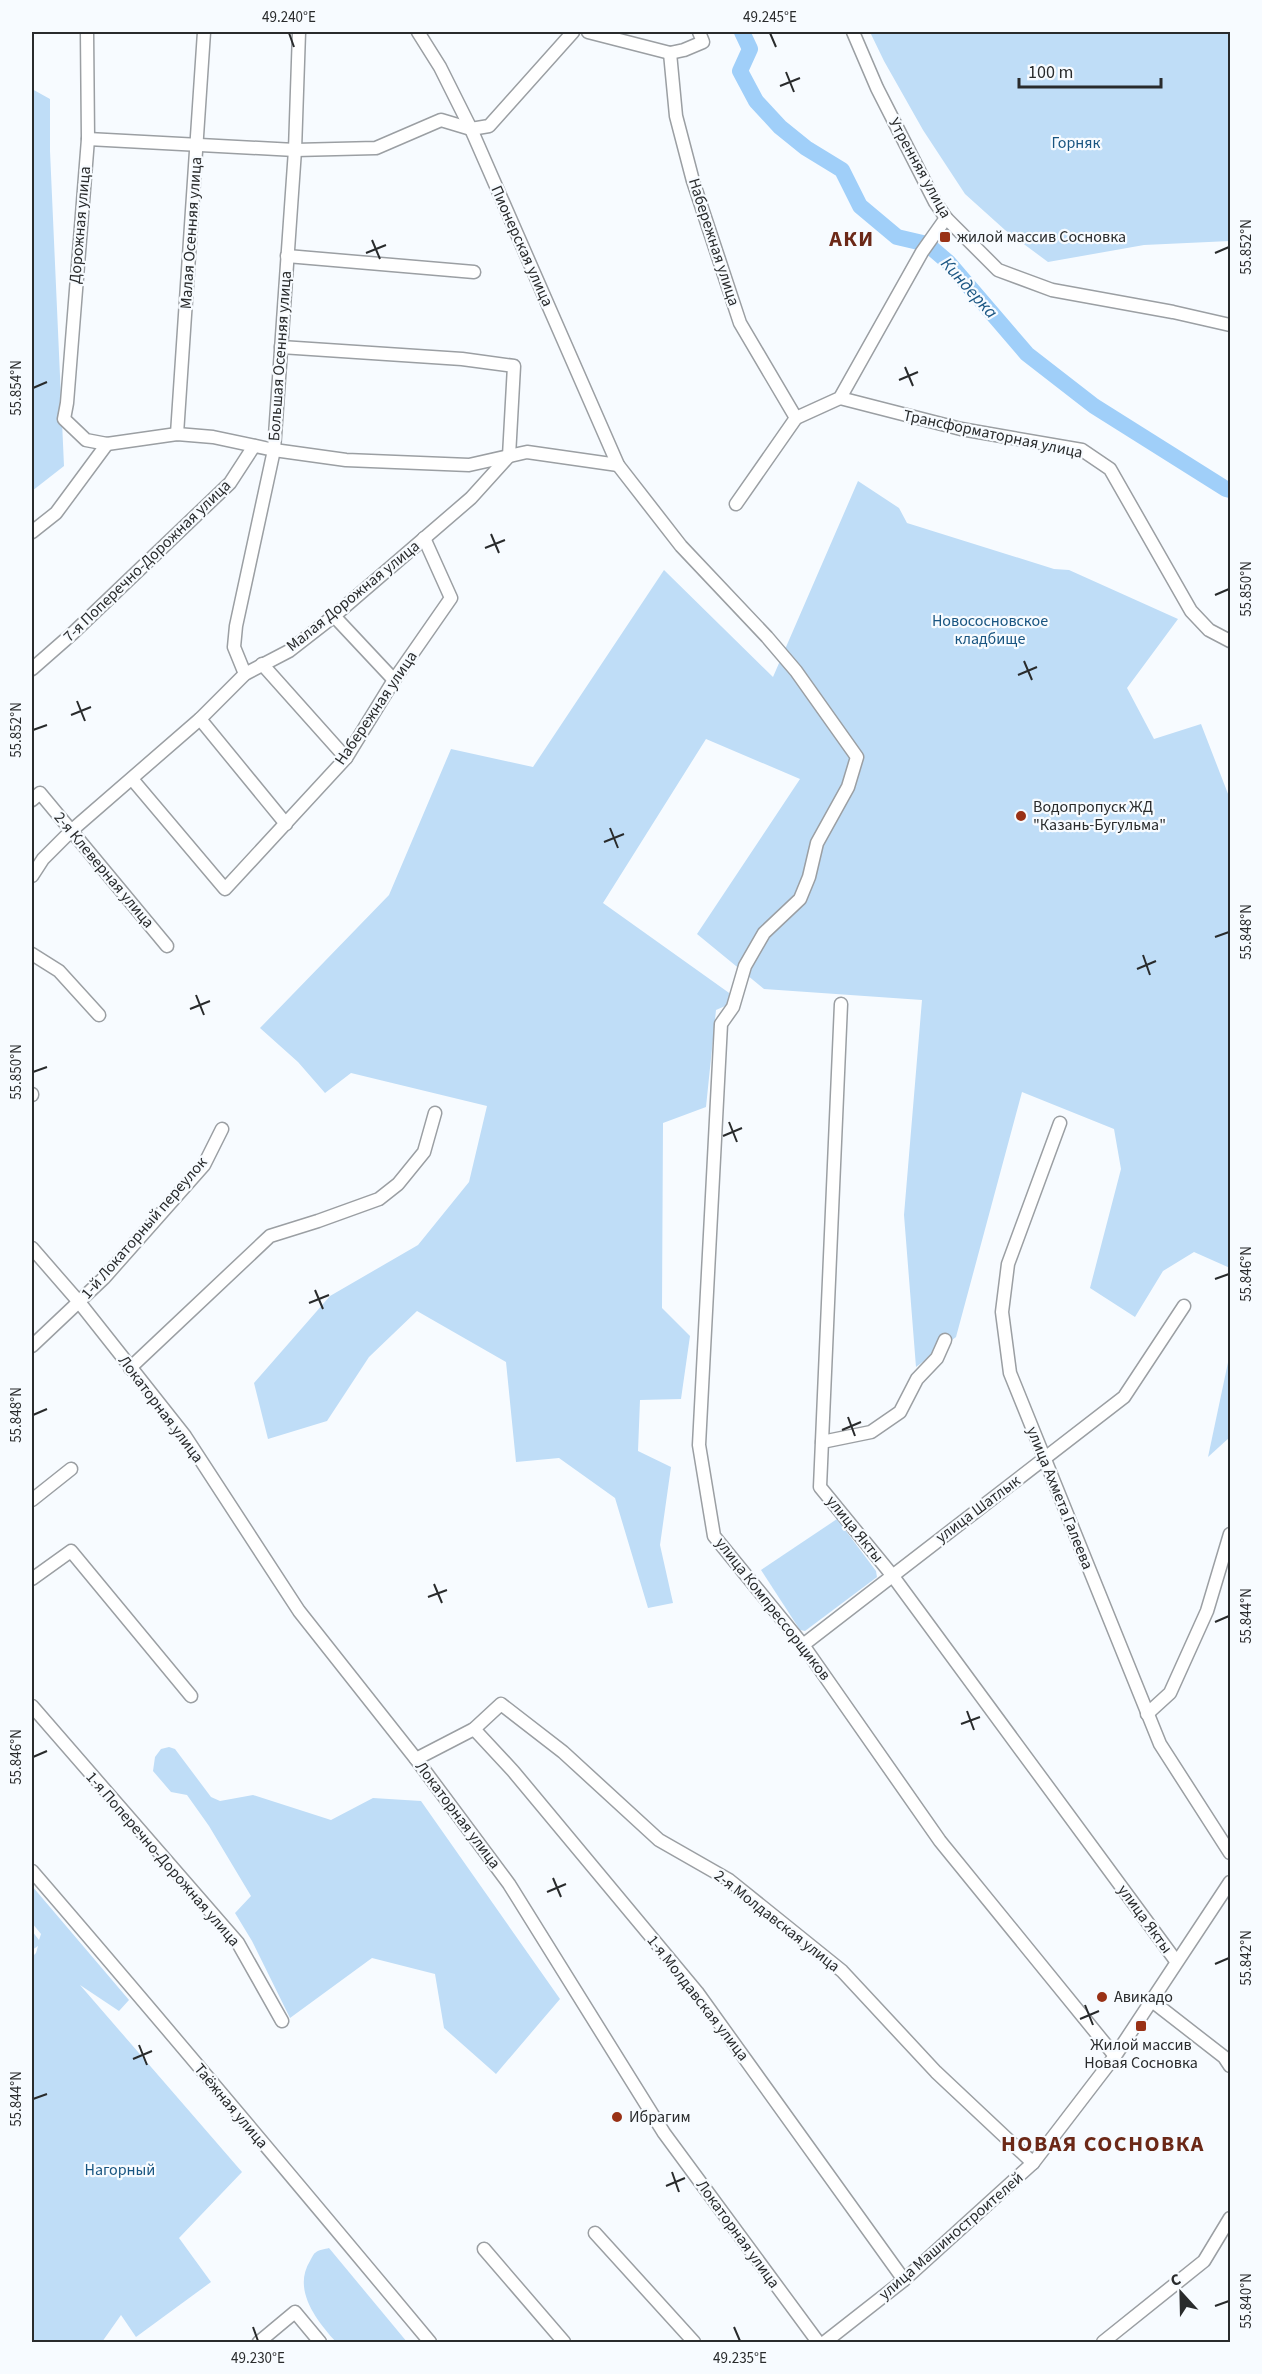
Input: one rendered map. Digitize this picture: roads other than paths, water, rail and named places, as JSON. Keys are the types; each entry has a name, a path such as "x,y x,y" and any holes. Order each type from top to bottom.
{"street":[{"name":"Дорожная улица","path":"87,32 88,139 64,419 86,440 107,444"},
{"name":"Малая Осенняя улица","path":"177,434 204,32"},
{"name":"Большая Осенняя улица","path":"245,674 234,647 236,626 274,450 295,150 299,32"},
{"name":"Пионерская улица","path":"418,32 440,67 471,129 618,465 681,546 767,637 796,672 857,757 848,787 817,843 809,877 800,899 764,933 745,966"},
{"path":"88,139 198,143 295,150 375,148 441,120 471,129 489,126 573,32"},
{"path":"588,32 670,53 703,42 699,32"},
{"name":"Утренняя улица","path":"853,32 877,88 917,169 946,218 998,270 1052,290 1173,312 1230,326"},
{"name":"Набережная улица","path":"670,53 676,116 693,181 740,322 796,418"},
{"path":"736,504 796,418 840,398 922,252 946,218"},
{"path":"287,256 474,272"},
{"path":"281,347 462,359 514,366 509,456"},
{"name":"Трансформаторная улица","path":"840,398 961,429 1082,450 1110,470 1191,611 1209,630 1230,641"},
{"path":"32,532 56,513 107,444 177,434 213,437 274,450 346,460 468,465 527,452 618,465"},
{"name":"7-я Поперечно-Дорожная улица","path":"32,669 73,633 230,483 254,446"},
{"name":"Малая Дорожная улица","path":"32,876 43,859 71,831 200,719 245,674 290,651 334,616 471,498 509,456"},
{"name":"Набережная улица","path":"132,779 225,889 346,758 394,680 451,597 424,538"},
{"path":"334,616 394,680"},
{"path":"262,664 346,758"},
{"path":"200,719 286,824"},
{"name":"2-я Клеверная улица","path":"36,797 71,831 167,946"},
{"path":"32,954 59,971 99,1015"},
{"name":"улица Компрессорщиков","path":"745,966 733,1007 721,1024 699,1445 714,1536 803,1645 940,1841 1115,2056"},
{"name":"улица Якты","path":"842,1004 820,1487 892,1575 1176,1961"},
{"path":"129,1368 270,1236 379,1199 398,1184 424,1152 435,1113"},
{"name":"улица Ахмета Галеева","path":"1060,1123 1008,1264 1002,1312 1010,1373 1160,1744 1230,1853"},
{"name":"1-й Локаторный переулок","path":"32,1346 104,1278 204,1165 222,1129"},
{"name":"Локаторная улица","path":"32,1248 79,1302 185,1436 299,1611 416,1760 509,1884 664,2133 818,2343"},
{"name":"улица Шатлык","path":"803,1645 1124,1397 1184,1306"},
{"path":"822,1442 871,1432 900,1412 917,1379 937,1358 945,1340"},
{"path":"32,1500 71,1469"},
{"path":"1147,1714 1170,1693 1207,1611 1230,1534"},
{"path":"32,1579 71,1551 191,1696"},
{"name":"2-я Молдавская улица","path":"474,1729 501,1704 562,1752 659,1840 729,1880 842,1971 936,2072 1033,2163"},
{"name":"1-я Поперечно-Дорожная улица","path":"32,1706 238,1943 282,2021"},
{"path":"416,1760 474,1729"},
{"name":"1-я Молдавская улица","path":"474,1729 513,1771 697,1992 904,2280"},
{"name":"Таёжная улица","path":"32,1870 146,2002 206,2077 430,2343"},
{"name":"улица Машиностроителей","path":"825,2343 904,2280 1033,2163 1115,2056 1230,1882"},
{"path":"1152,2001 1224,2057 1230,2066"},
{"path":"1103,2343 1204,2261 1230,2218"},
{"path":"595,2233 694,2343"},
{"path":"484,2249 564,2343"},
{"path":"258,2343 295,2312 320,2343"}],"waterway":[{"name":"Киндерка","path":"742,32 750,49 740,71 756,101 780,127 806,148 842,170 860,206 897,237 927,244 948,262 1027,354 1094,406 1230,490"}],"place":[{"name":"жилой массив Сосновка","path":"945,237"},
{"name":"Водопропуск ЖД \"Казань-Бугульма\"","path":"1021,816"},
{"name":"Авикадо","path":"1102,1997"},
{"name":"Жилой массив Новая Сосновка","path":"1141,2026"},
{"name":"Ибрагим","path":"617,2117"}],"district":[{"name":"АКИ","path":"852,239"},
{"name":"НОВАЯ СОСНОВКА","path":"1103,2144"}],"park label":[{"name":"Горняк","path":"1076,143"},
{"name":"Новососновское кладбище","path":"990,630"},
{"name":"Нагорный","path":"120,2170"}]}
